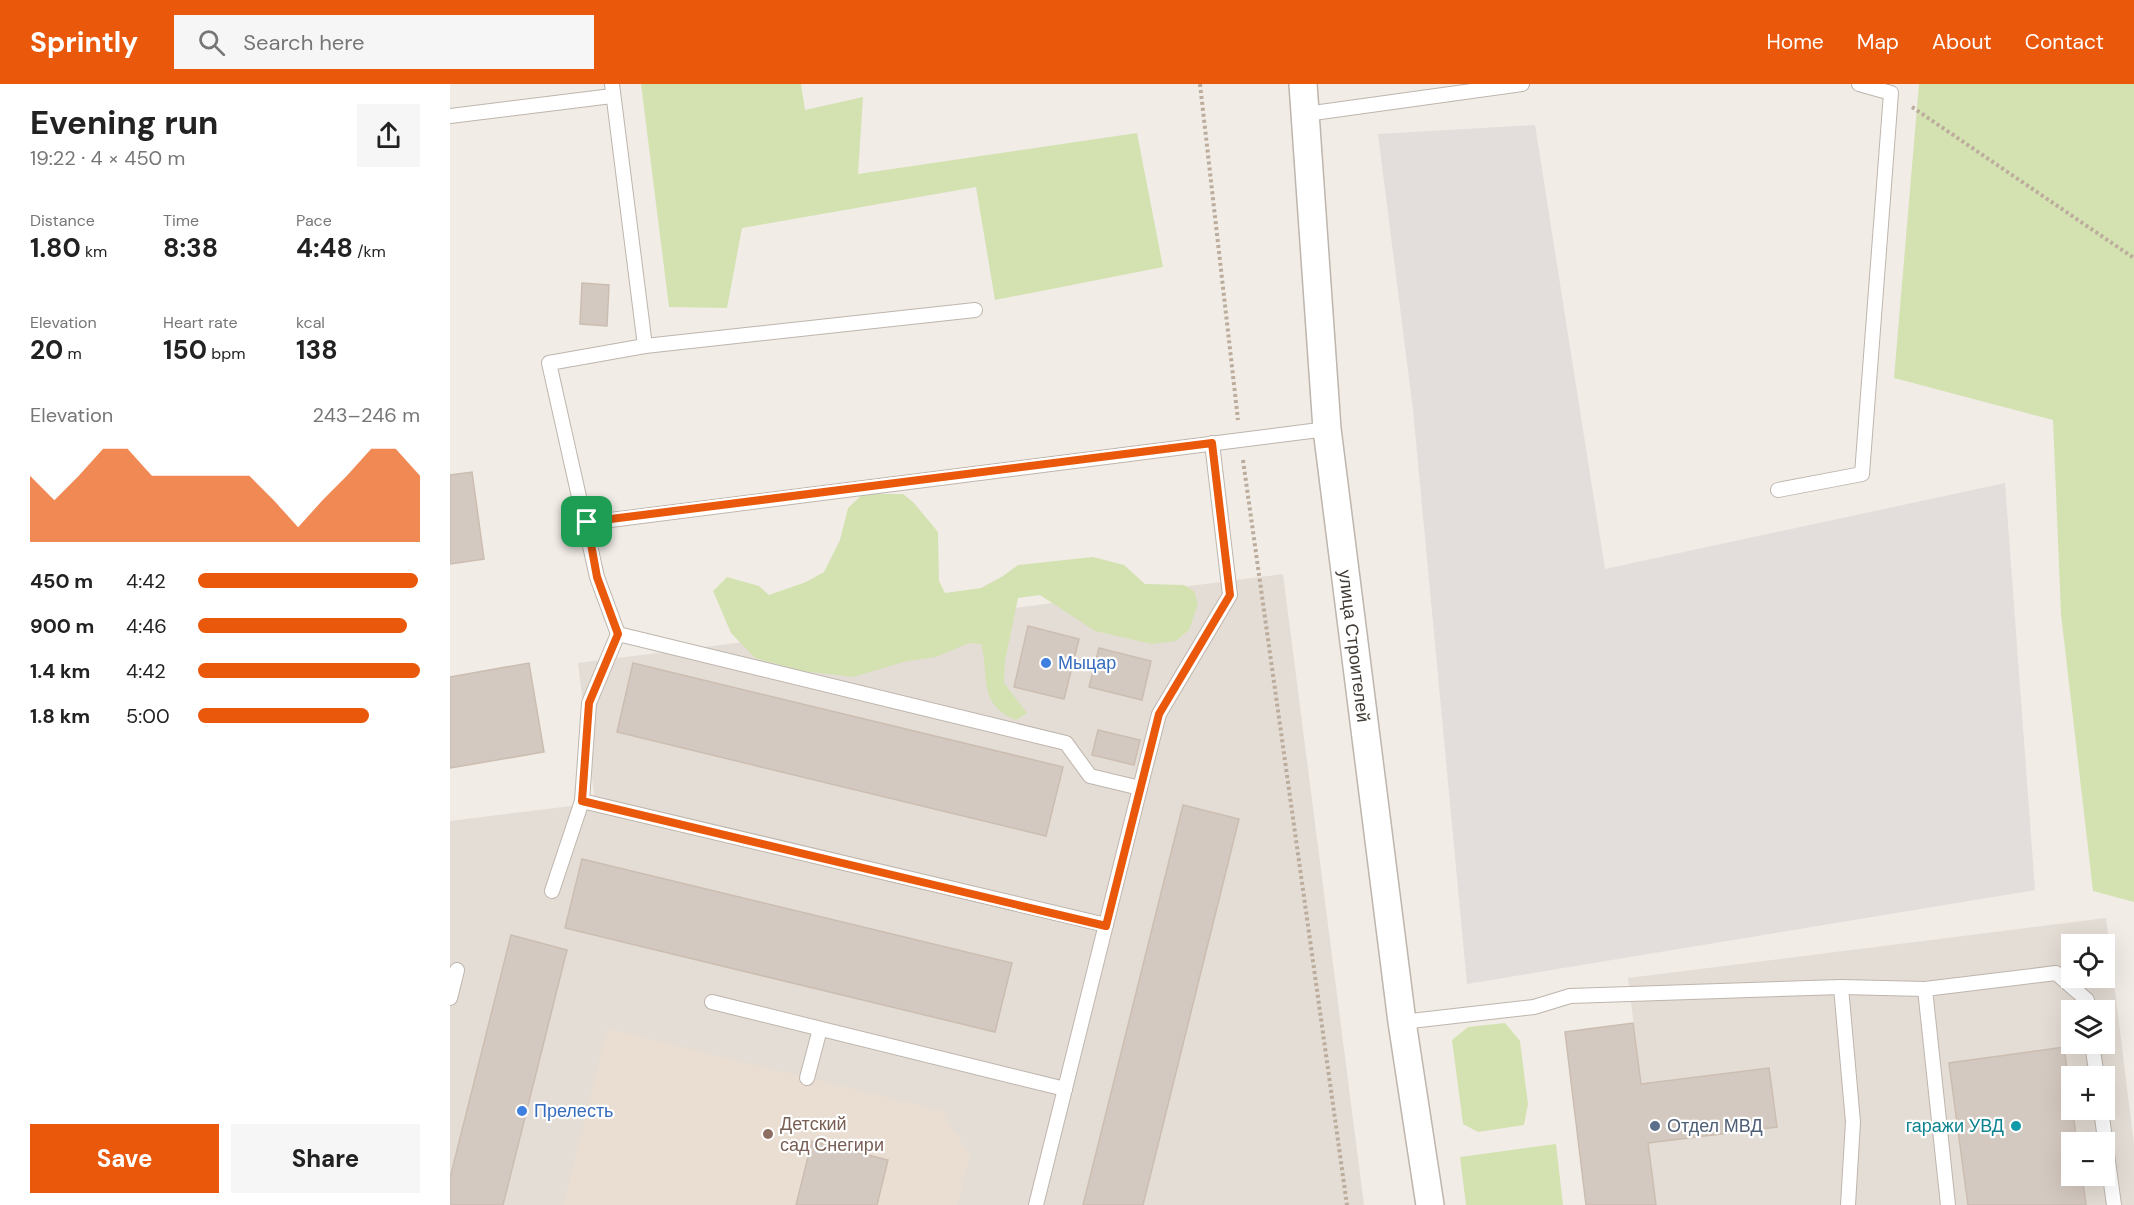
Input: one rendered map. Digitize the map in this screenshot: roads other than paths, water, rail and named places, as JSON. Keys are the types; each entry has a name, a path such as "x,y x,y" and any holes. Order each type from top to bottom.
{"street":[{"name":"улица Строителей","path":"1303,84 1327,429 1402,1022 1430,1205"}],"lane":[{"path":"1306,114 1522,84"},
{"path":"1778,490 1862,474 1891,93 1859,84"},
{"path":"450,116 612,90 645,346"},
{"path":"552,891 582,801 589,703 618,634 597,577 587,522 549,363 645,346 975,310"},
{"path":"587,522 1327,429"},
{"path":"1036,1205 1159,714 1230,595 1212,443"},
{"path":"618,634 1066,743 1090,776 1140,788"},
{"path":"582,801 1106,926"},
{"path":"450,998 457,970"},
{"path":"1402,1022 1534,1007 1570,996 1841,987 1925,989 2055,973 2086,1000"},
{"path":"1841,987 1853,1122 1848,1205"},
{"path":"1925,989 1948,1205"},
{"path":"712,1002 1065,1089"},
{"path":"807,1078 820,1029"},
{"path":"2102,1120 2114,1205"}],"place":[{"name":"Мыцар","path":"1046,663"},
{"name":"Прелесть","path":"522,1111"},
{"name":"Отдел МВД","path":"1655,1126"},
{"name":"гаражи УВД","path":"2016,1126"},
{"name":"Детский сад Снегири","path":"768,1134"}]}
